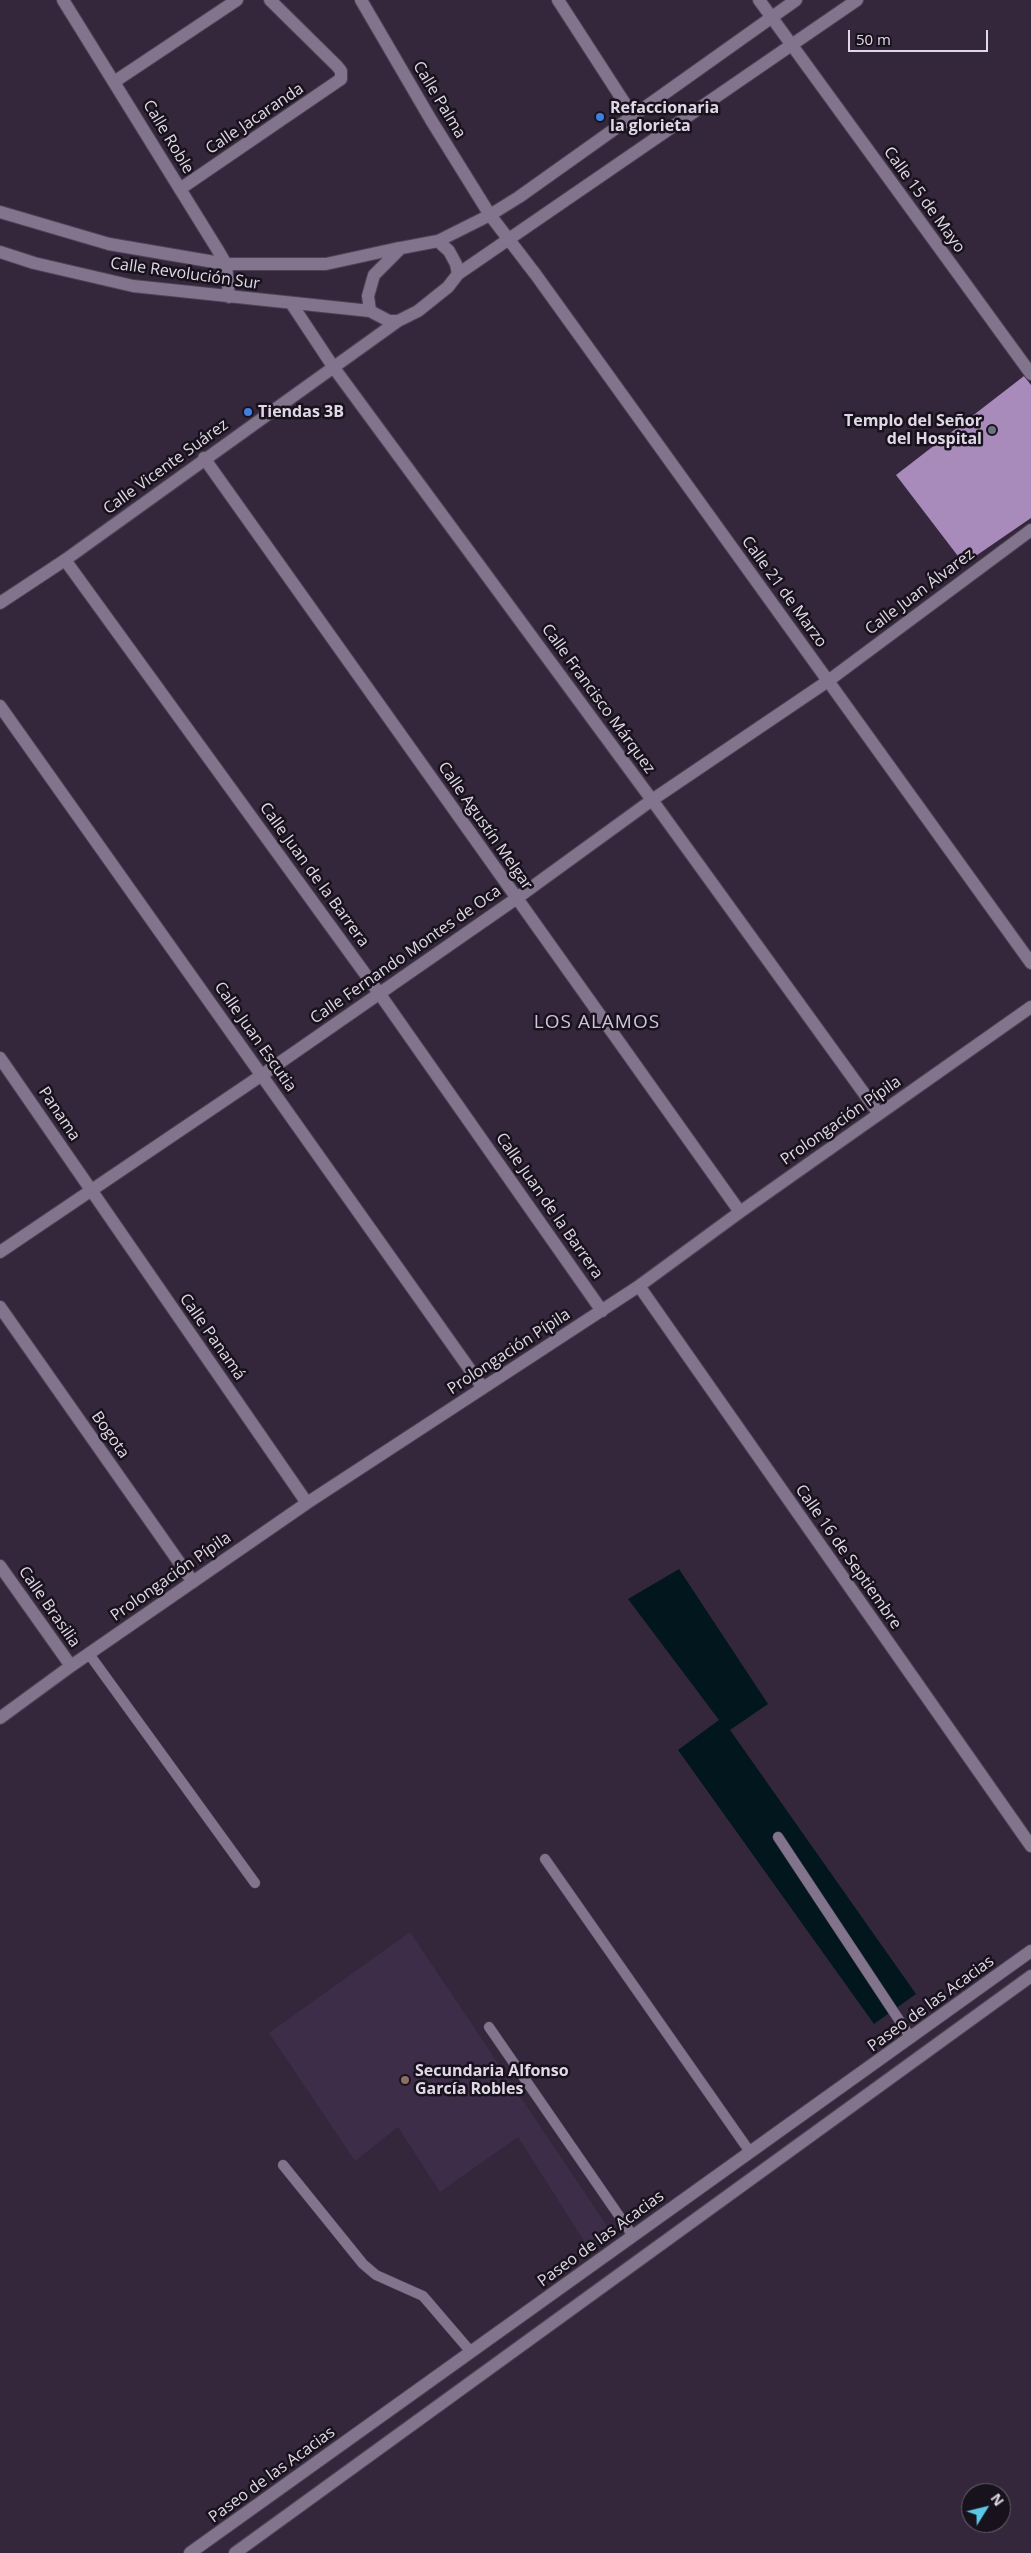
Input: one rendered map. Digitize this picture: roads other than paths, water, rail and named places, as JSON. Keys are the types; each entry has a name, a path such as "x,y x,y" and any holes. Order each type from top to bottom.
{"street":[{"name":"Calle Roble","path":"63,0 226,264 229,297"},
{"path":"114,82 237,0"},
{"name":"Calle Jacaranda","path":"180,189 341,79 340,71 270,0"},
{"name":"Calle Palma","path":"361,0 431,120 490,215 509,240"},
{"path":"558,0 633,116"},
{"name":"Calle 15 de Mayo","path":"759,0 790,46 1031,374"},
{"path":"796,0 490,215 438,241 401,248 374,275 368,296 370,311 384,320 398,321 418,311 438,295 458,274 857,0"},
{"name":"Calle Revolución Sur","path":"0,212 109,244 226,264 326,264 401,248"},
{"name":"Calle 21 de Marzo","path":"509,240 1031,963"},
{"path":"438,241 449,251 456,264 458,274"},
{"name":"Calle Revolución Sur","path":"0,252 34,263 133,286 370,311"},
{"name":"Calle Francisco Márquez","path":"291,303 334,368 652,800 879,1114"},
{"name":"Calle Vicente Suárez","path":"0,603 65,560 204,458 398,321"},
{"name":"Calle Agustín Melgar","path":"204,458 740,1212"},
{"name":"Calle Juan Álvarez","path":"828,681 1031,530"},
{"name":"Calle Juan de la Barrera","path":"65,560 379,993 602,1311"},
{"name":"Calle Fernando Montes de Oca","path":"0,1252 262,1075 517,898 652,800 828,681"},
{"name":"Calle Juan Escutia","path":"0,706 483,1388"},
{"name":"Prolongación Pípila","path":"0,1718 71,1666 307,1503 639,1286 740,1212 1031,1007"},
{"name":"Panama","path":"0,1058 90,1190"},
{"name":"Calle Panamá","path":"90,1190 307,1503"},
{"name":"Calle 16 de Septiembre","path":"639,1286 1031,1846"},
{"name":"Bogota","path":"0,1307 193,1582"},
{"name":"Calle Brasilia","path":"0,1566 71,1666"},
{"name":"Paseo de las Acacias","path":"190,2553 1031,1951"},
{"path":"235,2553 1031,1976"}],"lane":[{"path":"89,1654 255,1883"},
{"path":"778,1838 911,2038"},
{"path":"545,1860 750,2152"},
{"path":"490,2027 633,2236"},
{"path":"283,2164 363,2264 376,2275 422,2296 470,2352"}],"water":[{"path":"679,1569 768,1704 730,1730 916,1994 874,2024 678,1750 719,1720 628,1599"}],"place":[{"name":"Refaccionaria la glorieta","path":"600,117"},
{"name":"Tiendas 3B","path":"248,412"},
{"name":"Templo del Señor del Hospital","path":"992,430"},
{"name":"Secundaria Alfonso García Robles","path":"405,2080"}],"district":[{"name":"LOS ALAMOS","path":"597,1023"}]}
